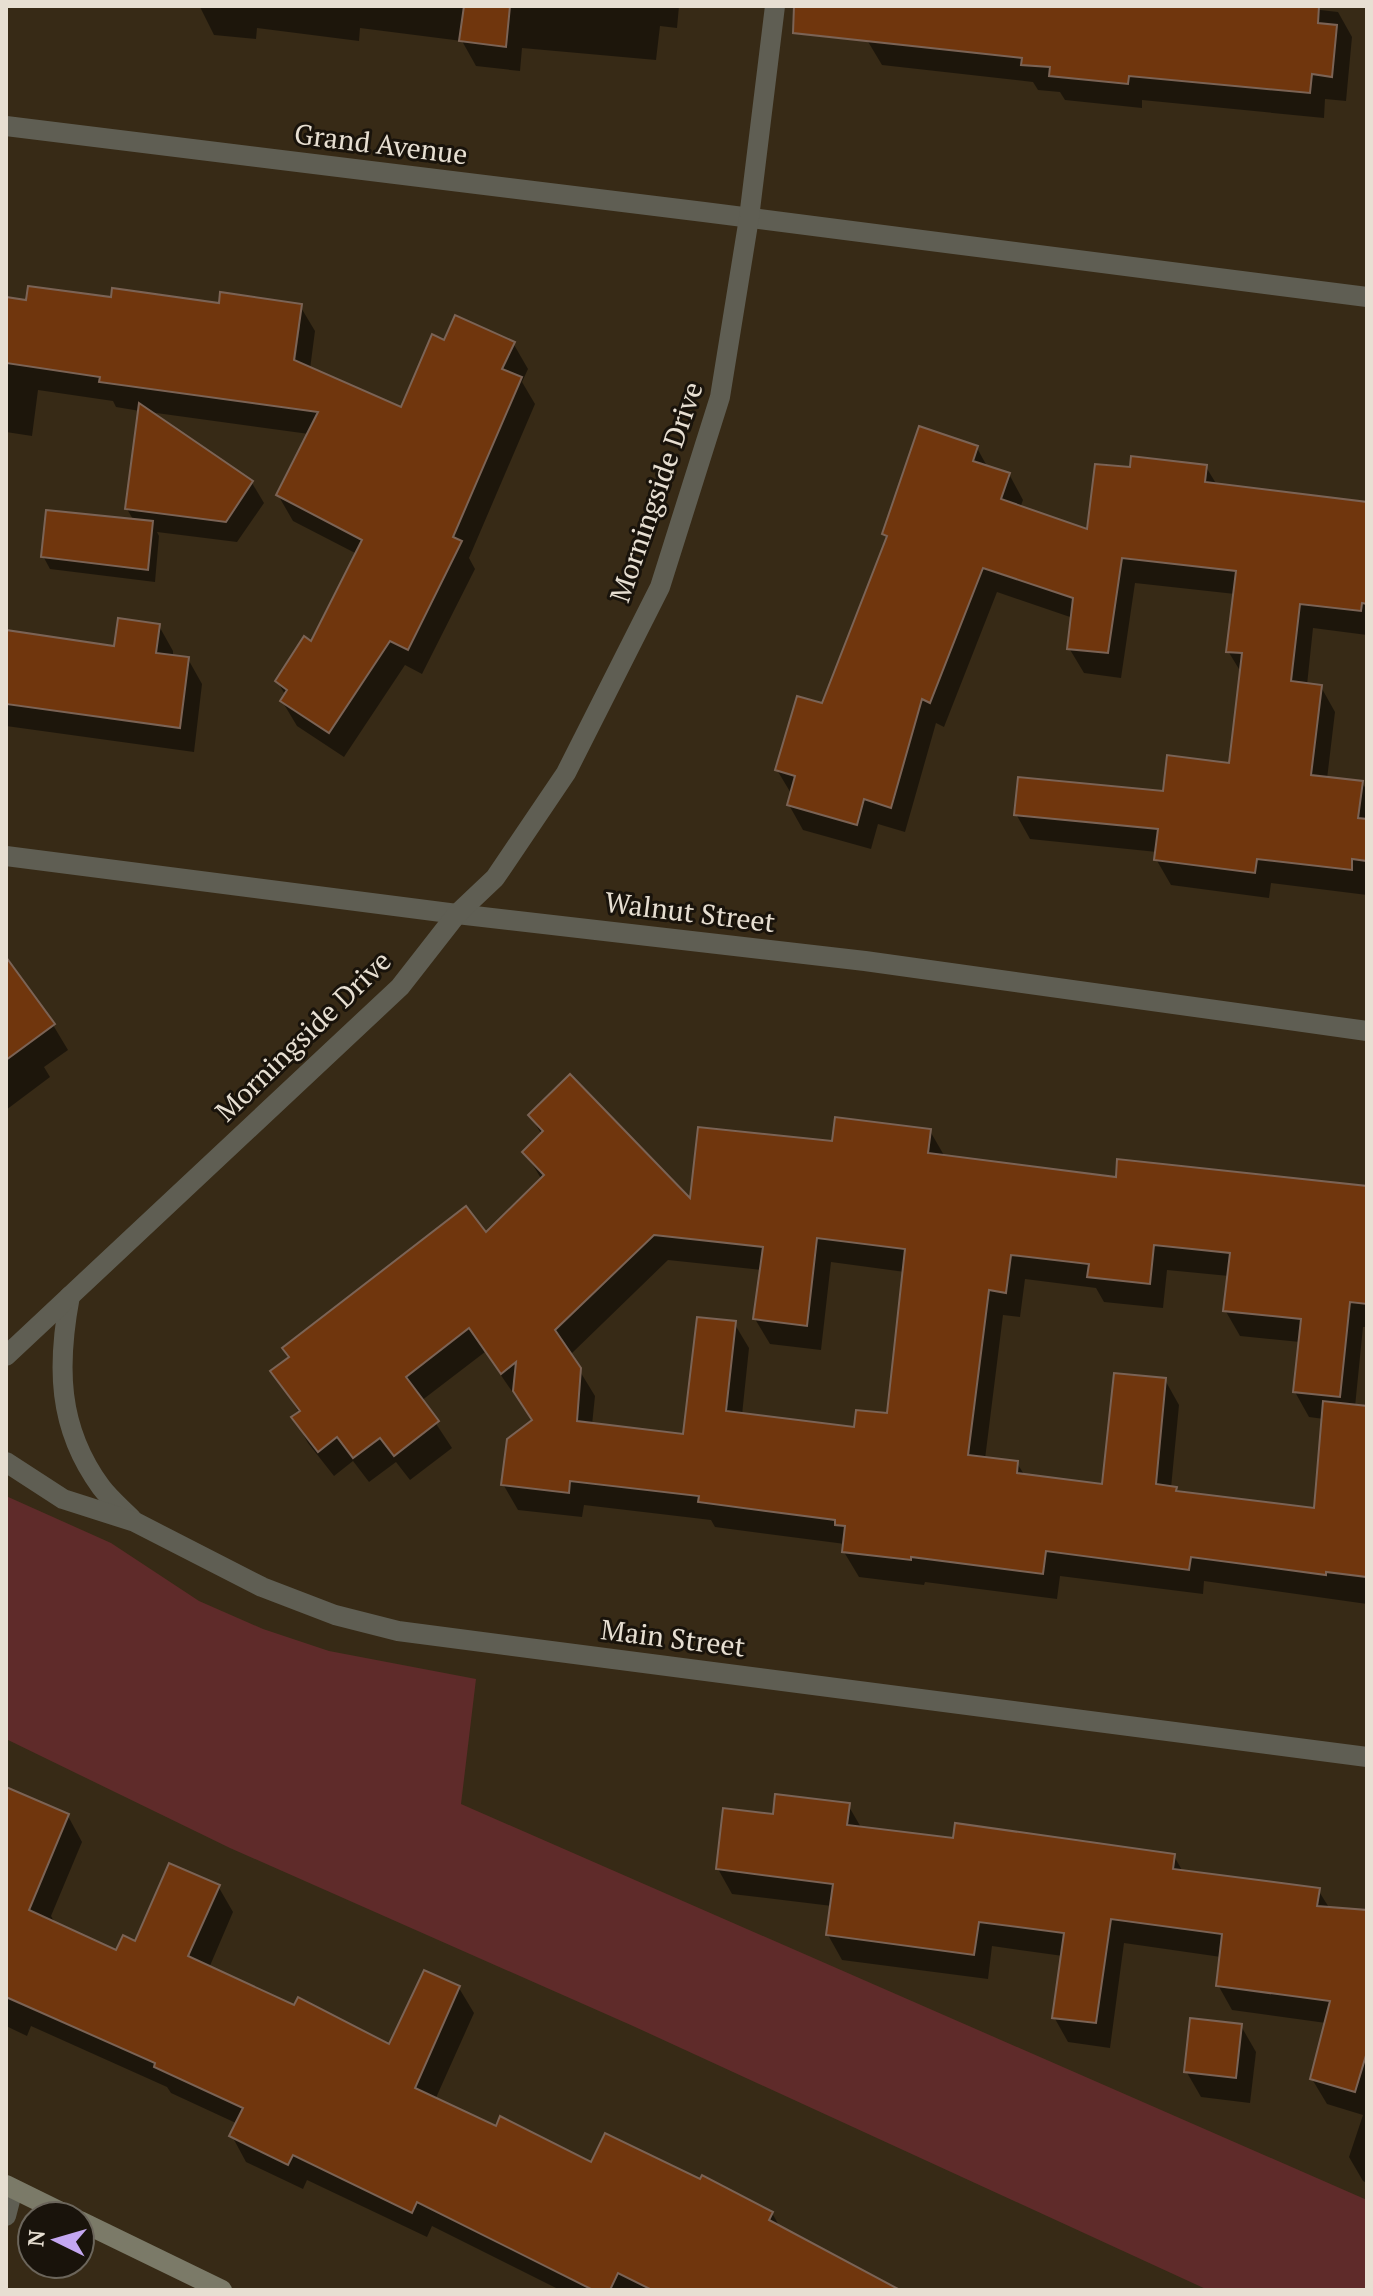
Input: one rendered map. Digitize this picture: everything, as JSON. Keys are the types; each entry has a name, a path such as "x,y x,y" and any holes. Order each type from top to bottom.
{"main road":[{"path":"10,2187 36,2200"},
{"path":"96,2229 222,2290"}],"street":[{"name":"Morningside Drive","path":"6,1356 400,987 457,914 495,878 566,773 660,587 720,397 749,218 775,6"},
{"name":"Grand Avenue","path":"6,126 749,218"},
{"path":"749,218 1367,297"},
{"name":"Walnut Street","path":"6,856 457,914 865,961 1367,1031"},
{"path":"70,1296 63,1337 61,1381 67,1421 102,1488 135,1522"},
{"name":"Main Street","path":"6,1462 63,1499 135,1522 262,1587 335,1615 398,1631 1367,1757"},
{"path":"6,2216 10,2187"}],"shaded area":[{"path":"6,1496 111,1543 199,1601 263,1629 329,1651 476,1679 461,1804 1367,2200 1367,2290 1208,2290 633,2026 230,1848 6,1739"}],"building":[{"path":"464,6 510,6 506,47 459,41"},
{"path":"794,6 1319,6 1318,23 1337,25 1332,77 1312,74 1310,93 1129,76 1128,84 1049,76 1050,67 1021,65 1022,58 793,33"},
{"path":"28,286 111,297 112,288 219,303 220,292 302,304 294,360 401,407 432,334 444,340 455,315 515,342 502,369 522,377 453,537 462,541 408,650 390,641 329,733 280,701 287,690 275,681 304,636 311,641 362,540 276,495 318,412 99,382 100,377 6,363 6,297 26,300"},
{"path":"139,403 253,481 226,522 125,509"},
{"path":"919,426 978,446 973,461 1010,473 1001,499 1087,529 1095,464 1130,467 1131,456 1207,465 1205,482 1367,502 1367,604 1362,603 1361,611 1300,604 1291,681 1322,685 1311,775 1363,781 1358,818 1367,819 1367,861 1352,859 1352,870 1257,859 1255,873 1154,860 1158,829 1014,815 1018,777 1163,791 1167,755 1229,763 1242,653 1226,652 1236,571 1122,558 1108,653 1067,649 1073,598 983,568 930,703 922,699 891,808 864,799 857,825 787,805 795,776 775,770 797,696 822,703 887,536 882,534"},
{"path":"46,510 153,521 148,570 41,557"},
{"path":"118,618 160,624 156,653 189,657 180,728 6,704 6,630 114,646"},
{"path":"6,957 55,1024 6,1060"},
{"path":"570,1074 690,1198 698,1127 832,1141 835,1117 931,1129 928,1153 1116,1177 1117,1159 1367,1186 1367,1304 1350,1302 1340,1397 1293,1392 1301,1319 1223,1311 1230,1253 1154,1245 1150,1284 1087,1277 1089,1264 1011,1255 1006,1293 989,1290 968,1455 1018,1461 1017,1473 1102,1484 1114,1373 1166,1378 1156,1484 1177,1487 1176,1491 1314,1508 1323,1401 1367,1406 1367,1577 1326,1572 1326,1575 1191,1557 1189,1570 1046,1551 1043,1574 911,1557 911,1560 842,1552 845,1526 835,1525 835,1520 698,1502 699,1496 570,1481 569,1493 501,1485 507,1439 532,1420 513,1391 516,1362 501,1374 469,1328 406,1377 439,1421 394,1456 380,1438 353,1458 337,1437 318,1452 291,1417 300,1411 270,1371 289,1357 282,1348 466,1206 486,1232 544,1175 522,1152 543,1131 528,1115","holes":["654,1235 763,1247 753,1319 807,1326 817,1238 905,1249 887,1413 856,1410 854,1427 726,1411 736,1321 697,1317 683,1434 577,1421 581,1368 555,1330"]},
{"path":"6,1787 69,1814 29,1910 116,1950 123,1935 135,1941 169,1863 220,1885 188,1956 294,2005 298,1997 389,2044 424,1970 460,1986 415,2088 496,2126 500,2116 591,2162 605,2133 700,2179 702,2175 773,2212 769,2220 900,2290 652,2290 618,2273 610,2290 593,2290 417,2202 412,2213 293,2155 288,2165 229,2136 243,2108 154,2067 155,2063 6,1997"},
{"path":"775,1794 850,1803 847,1825 953,1838 955,1823 1175,1854 1173,1869 1320,1888 1317,1906 1367,1910 1367,2052 1355,2092 1310,2079 1330,2001 1216,1986 1222,1934 1111,1919 1096,2023 1052,2018 1064,1933 979,1922 974,1955 826,1935 833,1884 716,1869 723,1808 773,1814"},
{"path":"1190,2018 1242,2024 1236,2078 1184,2072"}]}
